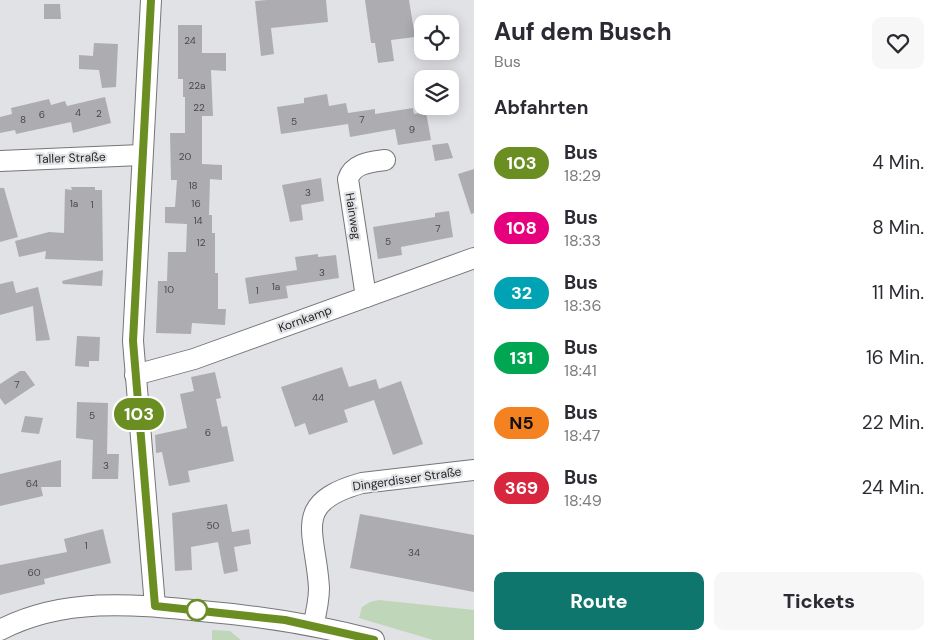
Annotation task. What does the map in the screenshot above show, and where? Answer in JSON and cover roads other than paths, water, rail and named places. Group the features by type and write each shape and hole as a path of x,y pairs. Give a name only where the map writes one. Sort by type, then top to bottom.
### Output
{"street":[{"path":"151,0 134,315 135,375 155,606"},
{"name":"Taller Straße","path":"0,161 142,155"},
{"name":"Hainweg","path":"366,298 348,179 350,173 360,165 384,160"},
{"name":"Kornkamp","path":"135,375 173,367 474,258"},
{"name":"Dingerdisser Straße","path":"314,626 319,590 311,528 314,512 322,502 344,488 362,483 474,470"},
{"path":"0,630 27,617 66,608 106,604 155,606 269,618 374,640"}]}
